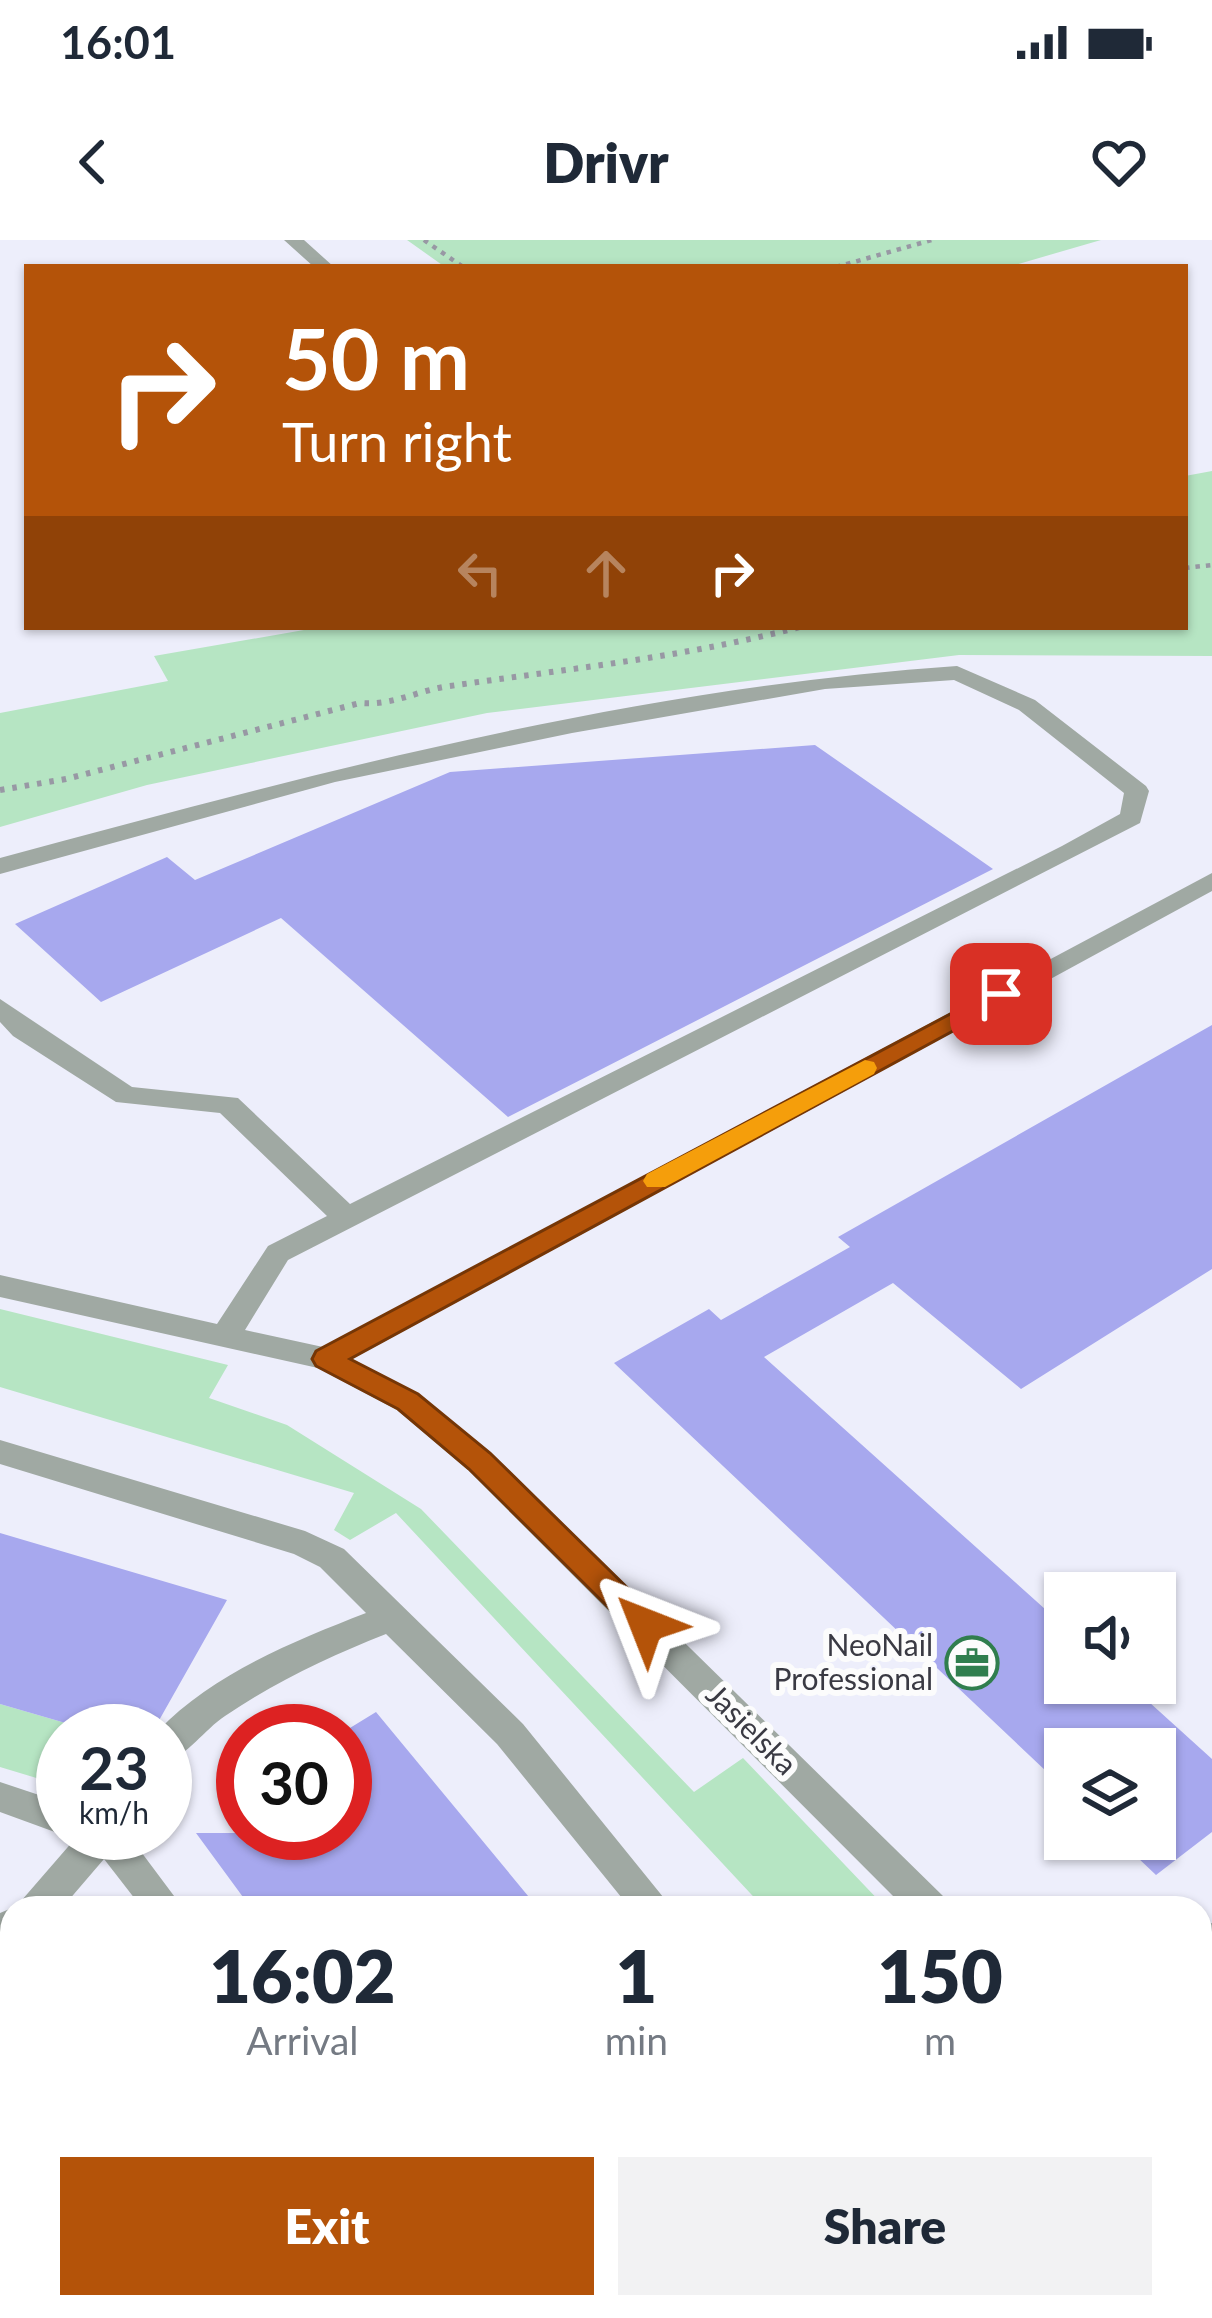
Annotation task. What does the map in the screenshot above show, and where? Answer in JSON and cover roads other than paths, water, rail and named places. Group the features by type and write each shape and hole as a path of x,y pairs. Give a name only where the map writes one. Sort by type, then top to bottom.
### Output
{"street":[{"path":"293,240 321,264"},
{"path":"0,866 332,775 529,735 825,682 957,673 1027,705 1137,791 1131,818 1071,851 278,1253 225,1336"},
{"path":"326,1359 1212,881"},
{"path":"0,1007 22,1030 126,1096 228,1104 345,1216"},
{"name":"Jasielska","path":"0,1286 326,1359 408,1402 479,1461 918,1896"},
{"path":"0,1452 305,1544 354,1576 389,1618 510,1734 643,1896"},
{"path":"192,1727 241,1690 307,1651 389,1618"},
{"path":"0,1797 36,1810"},
{"path":"49,1896 81,1860"},
{"path":"130,1860 155,1896"}],"place":[{"name":"NeoNail Professional","path":"972,1663"}]}
